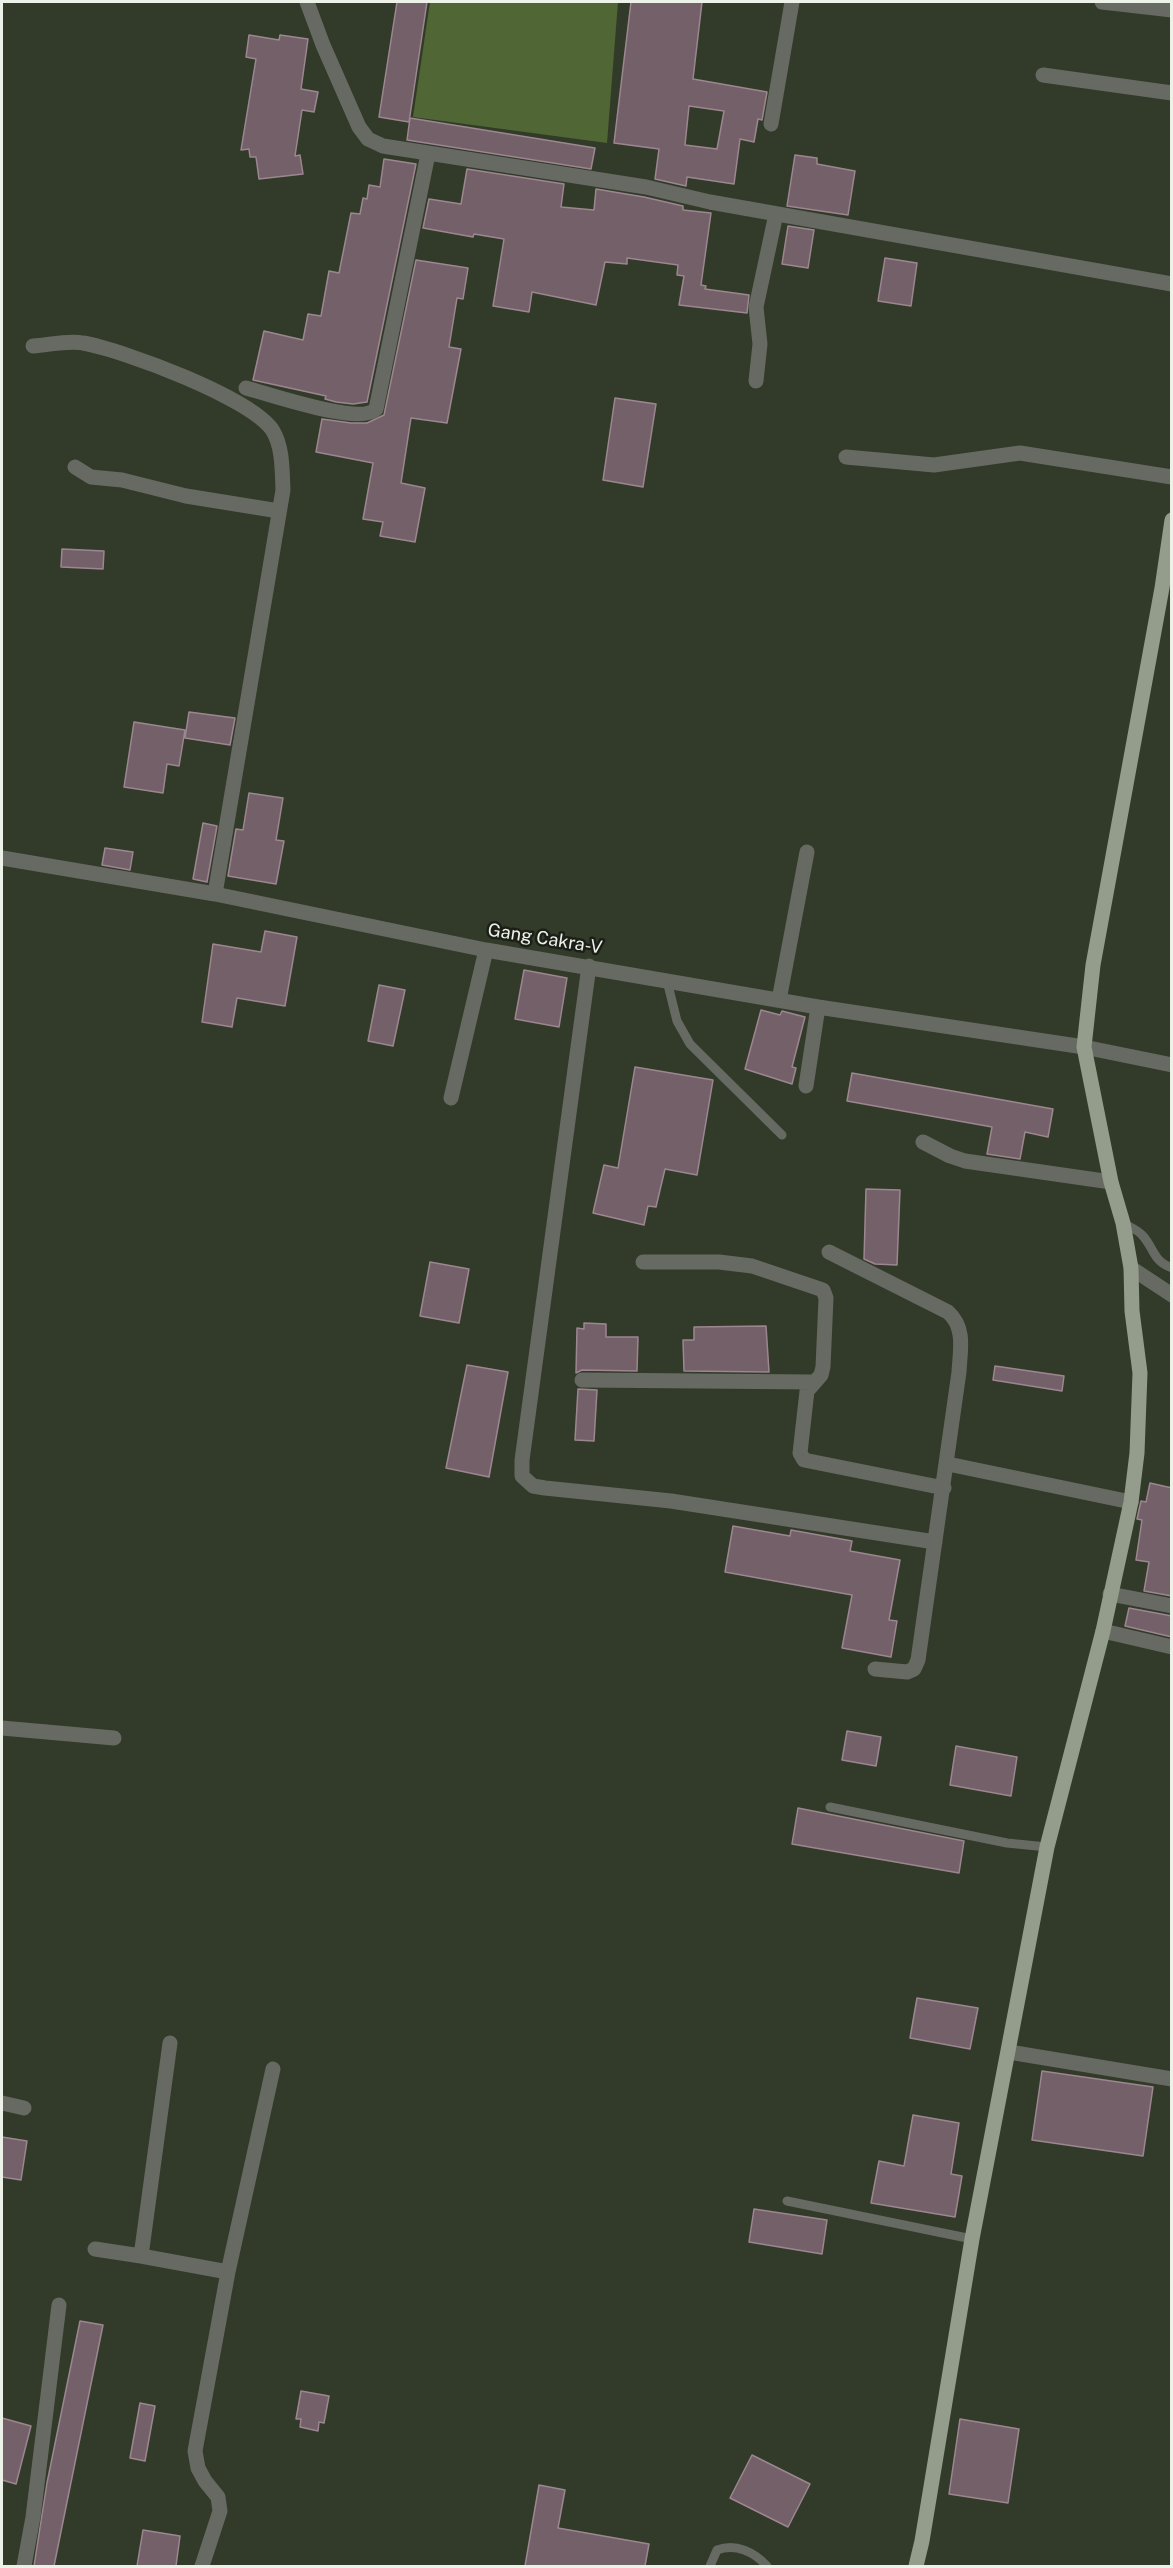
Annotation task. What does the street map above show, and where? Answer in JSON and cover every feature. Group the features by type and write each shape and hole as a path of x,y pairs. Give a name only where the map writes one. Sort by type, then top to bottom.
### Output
{"main road":[{"path":"916,2566 972,2239 1047,1847 1103,1631 1131,1502 1140,1423 1140,1373 1132,1311 1131,1268 1084,1047 1093,965 1160,599 1172,520"}],"street":[{"path":"307,2 322,45 359,126 368,140 384,146 645,187 776,214 1172,284"},
{"path":"771,124 792,2"},
{"path":"1102,2 1172,10"},
{"path":"1043,75 1172,93"},
{"path":"246,388 347,415 368,415 376,409 428,154"},
{"path":"756,381 760,344 756,307 776,214"},
{"path":"33,346 80,342 116,350 179,375 251,410 273,432 282,460 283,490 215,894"},
{"path":"846,457 934,465 1020,453 1172,477"},
{"path":"75,467 90,477 129,481 186,495 279,511"},
{"path":"779,1000 807,852"},
{"name":"Gang Cakra-V","path":"2,858 215,894 486,950 779,1000 1084,1047 1172,1065"},
{"path":"451,1098 486,950"},
{"path":"589,966 522,1460 522,1476 533,1486 545,1488 671,1501 935,1542"},
{"path":"806,1086 818,1006"},
{"path":"923,1142 965,1161 1111,1182"},
{"path":"830,1252 948,1312 957,1319 960,1330 959,1372 948,1464 918,1660 914,1669 907,1672 876,1669"},
{"path":"643,1262 719,1262 752,1266 822,1290 826,1298 823,1368 821,1375 807,1391 800,1453 804,1460 944,1488"},
{"path":"1131,1268 1172,1295"},
{"path":"582,1380 814,1382"},
{"path":"948,1464 1131,1502"},
{"path":"1110,1594 1172,1606"},
{"path":"1103,1631 1172,1647"},
{"path":"2,1728 114,1738"},
{"path":"141,2256 170,2043"},
{"path":"1009,2052 1172,2079"},
{"path":"202,2566 220,2511 218,2497 205,2481 195,2451 228,2272 273,2069"},
{"path":"2,2103 24,2108"},
{"path":"95,2249 228,2272"},
{"path":"24,2566 33,2517 59,2305"}],"lane":[{"path":"667,981 677,1021 690,1044 782,1135"},
{"path":"1123,1223 1138,1231 1159,1262 1172,1268"},
{"path":"830,1807 1007,1843 1047,1847"},
{"path":"787,2201 972,2239"},
{"path":"710,2566 717,2550 726,2547 754,2554 767,2566"}],"green space":[{"path":"430,2 618,2 607,143 413,117"}],"building":[{"path":"397,2 427,2 409,122 379,117"},
{"path":"631,2 702,2 693,79 767,92 762,120 758,119 754,142 740,139 734,184 687,177 686,186 655,179 659,149 614,143","holes":["689,106 724,111 717,149 685,145"]},
{"path":"249,35 279,40 280,35 308,39 301,89 318,92 314,112 302,110 295,156 300,155 303,174 259,179 256,157 250,157 249,149 241,150 256,59 246,57"},
{"path":"410,118 595,148 591,169 407,140"},
{"path":"795,155 817,158 817,164 855,171 848,215 787,206"},
{"path":"384,159 416,164 367,402 353,404 336,402 325,399 326,396 253,380 264,331 303,340 308,314 321,316 329,271 339,273 351,213 360,214 363,198 367,199 369,185 380,187"},
{"path":"467,169 564,184 561,207 594,210 596,189 683,206 683,210 711,213 701,285 706,286 705,289 749,295 747,313 679,305 684,276 677,275 678,265 627,258 627,264 605,262 596,305 532,292 529,312 493,306 504,239 474,234 473,237 423,228 429,199 461,204"},
{"path":"788,226 814,230 808,268 782,264"},
{"path":"885,258 917,263 911,306 878,301"},
{"path":"416,260 468,268 463,299 457,298 449,347 461,349 447,423 411,418 401,483 425,488 415,542 380,536 383,522 363,519 373,463 316,452 322,419 367,423 384,415"},
{"path":"615,398 656,404 643,487 603,480"},
{"path":"62,549 104,551 103,569 61,567"},
{"path":"189,712 235,718 230,745 185,738"},
{"path":"134,722 185,730 179,766 167,764 163,793 124,787"},
{"path":"249,793 283,798 276,840 284,841 276,884 228,876 236,829 243,830"},
{"path":"203,823 217,826 207,882 193,879"},
{"path":"105,848 133,852 130,870 102,865"},
{"path":"265,931 297,937 285,1006 237,998 232,1027 202,1022 213,944 261,952"},
{"path":"524,970 567,978 559,1027 515,1019"},
{"path":"379,985 405,990 393,1046 368,1041"},
{"path":"761,1010 780,1015 782,1011 805,1017 792,1067 796,1068 792,1084 745,1069"},
{"path":"635,1067 713,1080 697,1175 665,1169 656,1207 648,1206 644,1225 593,1213 604,1165 618,1168"},
{"path":"852,1073 1053,1109 1048,1137 1025,1132 1020,1159 987,1154 992,1127 847,1101"},
{"path":"866,1189 900,1190 897,1265 875,1264 864,1259"},
{"path":"430,1262 469,1269 459,1323 420,1316"},
{"path":"584,1323 606,1324 606,1337 638,1337 637,1371 582,1370 576,1373 577,1328 584,1329"},
{"path":"766,1326 769,1372 684,1371 683,1340 694,1340 694,1327"},
{"path":"467,1365 508,1372 489,1477 446,1468"},
{"path":"995,1366 1064,1376 1062,1391 993,1380"},
{"path":"578,1389 597,1390 594,1441 575,1440"},
{"path":"1150,1483 1172,1488 1172,1596 1144,1591 1149,1562 1136,1560 1142,1520 1137,1519 1141,1501 1146,1502"},
{"path":"733,1526 790,1536 791,1530 852,1541 850,1551 900,1560 889,1620 897,1621 891,1657 842,1648 852,1595 725,1572"},
{"path":"1129,1608 1172,1616 1172,1637 1125,1626"},
{"path":"847,1731 881,1737 876,1766 842,1760"},
{"path":"956,1746 1017,1757 1011,1796 950,1785"},
{"path":"798,1808 964,1841 959,1873 792,1844"},
{"path":"917,1998 978,2008 970,2049 910,2038"},
{"path":"1042,2071 1153,2087 1143,2156 1032,2140"},
{"path":"913,2115 959,2123 951,2174 962,2176 955,2217 871,2203 879,2161 904,2166"},
{"path":"2,2137 27,2141 21,2180 2,2177"},
{"path":"754,2209 827,2220 822,2254 749,2242"},
{"path":"80,2321 103,2325 54,2566 34,2566 47,2483"},
{"path":"301,2391 329,2396 324,2423 319,2422 318,2431 300,2427 301,2419 296,2419"},
{"path":"140,2403 155,2406 145,2461 130,2458"},
{"path":"2,2418 31,2426 16,2484 2,2480"},
{"path":"960,2419 1019,2429 1008,2503 949,2494"},
{"path":"752,2455 810,2484 788,2527 730,2498"},
{"path":"539,2485 565,2490 558,2528 649,2544 645,2566 525,2566"},
{"path":"143,2530 180,2536 176,2566 137,2566"}]}
